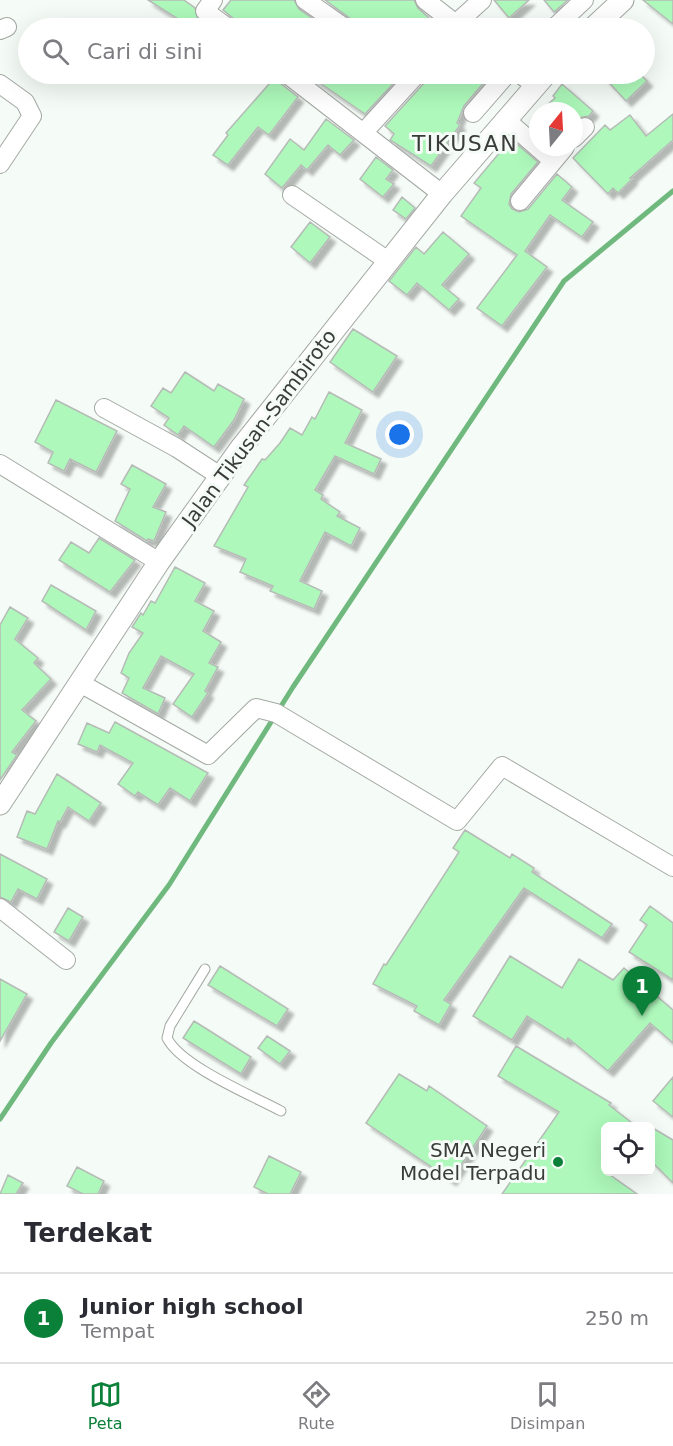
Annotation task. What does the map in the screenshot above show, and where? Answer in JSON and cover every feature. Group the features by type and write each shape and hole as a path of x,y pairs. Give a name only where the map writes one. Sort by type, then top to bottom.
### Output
{"street":[{"path":"305,0 331,18"},
{"path":"425,0 446,18"},
{"path":"465,18 482,0"},
{"path":"565,18 584,0"},
{"path":"604,18 623,0"},
{"path":"204,4 218,18"},
{"path":"0,84 26,102 32,116 0,164"},
{"path":"300,84 442,194"},
{"path":"364,132 405,84"},
{"path":"473,113 498,84"},
{"name":"Jalan Tikusan-Sambiroto","path":"0,804 159,562 220,476 388,261 505,119 529,84"},
{"path":"505,119 529,134"},
{"path":"520,201 556,156"},
{"path":"292,195 388,261"},
{"path":"104,408 177,448 220,476"},
{"path":"0,464 159,562"},
{"path":"80,683 208,755 256,708 276,713 457,821 502,766 673,867"},
{"path":"0,908 66,960"}],"lane":[{"path":"206,969 170,1026 167,1038 172,1050 281,1111"}],"building":[{"path":"148,0 184,0 195,8 198,18 176,18"},
{"path":"231,0 294,0 299,9 312,18 233,18 223,10"},
{"path":"325,0 414,0 418,8 429,18 350,18"},
{"path":"494,0 529,0 509,18"},
{"path":"544,0 568,0 554,12"},
{"path":"643,0 673,0 673,24"},
{"path":"269,84 281,84 298,97 269,135 258,127 228,165 213,155 228,135 226,133"},
{"path":"322,84 393,84 365,114"},
{"path":"423,84 483,84 464,106 457,123 460,125 431,166 390,140 394,134 385,126"},
{"path":"562,84 583,102 550,102 555,98 553,96"},
{"path":"610,84 644,84 626,101"},
{"path":"583,102 593,111 589,116 583,117"},
{"path":"673,114 673,140 630,178 632,179 618,193 613,188 608,194 573,158 583,156 583,148 605,125 610,130 630,115 646,136"},
{"path":"326,119 354,140 340,155 328,145 307,170 301,165 282,188 265,174 290,139 304,150"},
{"path":"511,139 538,162 511,194 509,204 512,209 519,212 528,209 557,174 572,187 562,200 593,222 582,237 550,215 525,251 547,267 502,326 477,308 517,255 461,216 481,188 474,183"},
{"path":"376,157 393,170 386,179 394,184 383,197 360,179"},
{"path":"402,197 415,208 406,219 393,210"},
{"path":"310,222 330,237 310,263 291,247"},
{"path":"443,232 469,254 442,285 459,299 449,310 417,283 407,295 389,281 416,247 424,254"},
{"path":"353,329 397,356 373,392 330,362"},
{"path":"185,372 214,391 218,384 244,399 234,420 214,447 184,426 178,435 164,425 169,418 151,406 163,388 171,393"},
{"path":"329,392 362,410 345,443 381,459 374,474 335,456 315,490 323,495 321,499 340,512 337,516 360,528 351,546 325,532 300,581 322,591 314,609 270,591 273,586 240,572 246,559 214,546 248,487 244,485 262,459 265,460 290,428 302,435 312,417 315,419"},
{"path":"56,400 117,431 96,472 70,459 64,471 48,463 53,452 35,442"},
{"path":"132,465 166,484 153,507 166,512 154,541 148,539 147,541 115,521 130,489 121,484"},
{"path":"99,538 135,560 110,592 59,560 71,542 89,553"},
{"path":"175,567 205,583 195,601 214,611 203,631 221,642 209,663 218,667 205,691 208,693 192,717 173,704 194,674 161,656 143,688 165,698 158,714 122,693 129,678 121,673 129,653 143,633 132,627 141,613 143,615 151,601 155,603"},
{"path":"51,585 96,611 86,630 42,601"},
{"path":"10,607 28,618 15,639 38,658 34,663 51,679 22,710 36,721 12,752 17,755 0,780 0,625"},
{"path":"115,722 208,773 190,801 170,788 158,805 138,792 135,796 118,784 133,763 100,745 97,752 78,744 87,723 109,733"},
{"path":"57,774 101,803 89,821 68,807 60,822 58,821 47,849 17,837 27,811 35,814"},
{"path":"465,830 510,858 512,854 534,868 532,872 612,924 602,938 524,888 444,1000 451,1004 439,1025 414,1011 417,1006 373,984 459,852 453,848"},
{"path":"0,854 47,879 37,899 18,889 11,902 0,897"},
{"path":"650,906 673,923 673,980 629,952 647,925 640,920"},
{"path":"68,908 83,917 69,941 54,932"},
{"path":"510,956 562,988 579,959 613,980 624,968 673,1010 673,1043 650,1023 608,1071 568,1038 566,1041 527,1016 512,1040 473,1016"},
{"path":"220,966 288,1009 277,1026 208,985"},
{"path":"0,979 27,994 0,1041"},
{"path":"194,1021 251,1057 241,1074 183,1038"},
{"path":"267,1036 290,1051 280,1064 258,1048"},
{"path":"516,1046 611,1103 609,1105 631,1122 601,1122 601,1176 612,1176 637,1194 502,1194 559,1112 498,1076"},
{"path":"399,1074 427,1091 429,1086 487,1126 451,1180 366,1123"},
{"path":"673,1077 673,1117 653,1101"},
{"path":"655,1129 673,1140 673,1183 655,1165"},
{"path":"269,1156 301,1172 290,1194 268,1194 254,1187"},
{"path":"77,1167 104,1181 98,1194 83,1194 67,1186"},
{"path":"8,1175 23,1183 16,1194 0,1194"}],"waterway":[{"path":"0,1119 51,1043 169,885 293,687 564,281 673,191"}],"place":[{"name":"Junior high school","path":"642,1016"},
{"name":"SMA Negeri Model Terpadu","path":"558,1162"}],"district":[{"name":"TIKUSAN","path":"465,143"}]}
